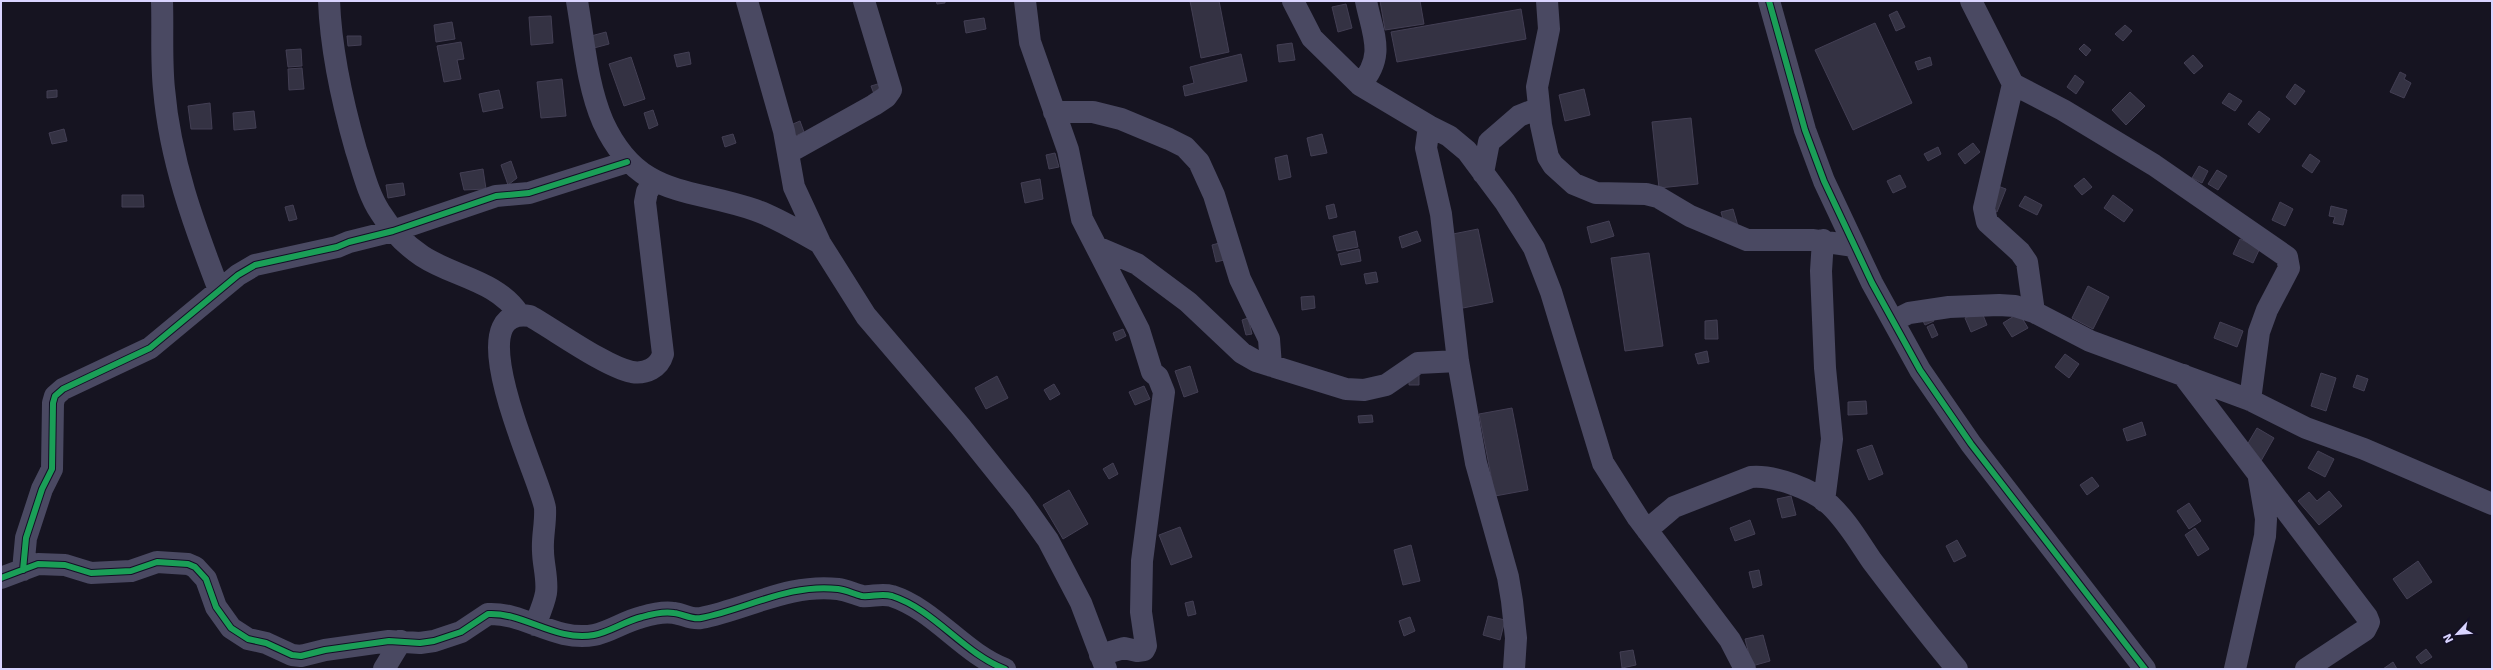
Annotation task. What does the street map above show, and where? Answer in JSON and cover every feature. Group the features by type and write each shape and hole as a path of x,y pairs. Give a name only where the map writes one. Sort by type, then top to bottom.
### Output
{"street":[{"path":"162,1 164,89 174,160 189,213 219,290"},
{"path":"329,1 331,36 344,109 366,184 379,211 393,231 422,256 497,292 506,298 519,314"},
{"path":"577,1 593,92 604,122 627,162 654,181 689,193 754,209 778,219 820,243"},
{"path":"747,1 784,131 794,187 820,243 866,316 960,426 1021,502 1048,540 1082,603 1103,662 1124,648 1137,651 1144,650 1146,646 1141,612 1142,561 1164,392 1158,377 1152,372 1139,330 1082,219 1068,150 1030,42 1025,1"},
{"path":"788,153 874,105 886,97 891,90 864,1"},
{"path":"1293,1 1312,38 1360,85 1429,126 1449,136 1467,151 1534,248 1551,292 1604,463 1647,530 1730,640 1744,669"},
{"path":"1360,85 1371,72 1377,53 1366,1"},
{"path":"1547,1 1549,30 1537,87 1539,108 1548,157 1553,165 1574,184 1585,190 1596,192 1646,194 1658,197 1690,216 1748,240 1823,240 1854,246"},
{"path":"1769,1 1805,130 1824,180 1854,246 1893,321 1941,404 2145,669"},
{"path":"1971,1 2013,84 2029,95 2062,110 2154,165 2287,257 2289,268 2267,310 2259,332 2250,400"},
{"path":"2013,84 1984,208 1984,216 1987,222 2020,252 2027,262 2034,312"},
{"path":"1483,173 1489,142 1519,116 1539,108"},
{"path":"1054,112 1093,112 1121,119 1185,148 1199,162 1214,195 1240,279 1269,339 1271,366"},
{"path":"1429,126 1426,148 1441,214 1458,361 1476,464 1508,577 1516,638 1514,669"},
{"path":"23,570 26,538 42,489 52,469 53,403 55,396 116,363 150,348 219,290 238,275 255,265 337,247 349,242 393,231 496,196 529,193 627,162"},
{"path":"535,625 546,593 543,550 546,526 545,507 512,416 500,343 503,323 519,314 530,316 620,367 641,372 656,367 663,354 645,202 647,192 654,181"},
{"path":"1823,240 1821,271 1825,368 1832,439 1824,501"},
{"path":"1097,247 1137,264 1188,302 1242,353 1256,361 1271,366 1346,389 1364,390 1386,385 1418,363 1458,361"},
{"path":"1893,321 1909,313 1956,306 2015,306 2034,312 2090,341 2250,400 2306,428 2364,449 2492,504"},
{"path":"2183,375 2367,617 2369,622 2365,630 2306,669"},
{"path":"2235,669 2265,536 2264,502 2258,473"},
{"path":"1647,530 1674,507 1751,477 1765,476 1781,480 1829,504 1847,525 1896,592 1957,669"},
{"path":"1,578 38,564 72,566 91,573 131,571 157,562 188,564 196,567 206,579 223,618 231,628 248,639 266,643 292,655 301,656 325,650 401,641 420,643 450,636 488,614 521,620 556,633 594,635 639,617 654,614 674,613 700,618 794,590 838,589 862,596 879,594 891,596 907,602 966,644 981,657 1005,669"},
{"path":"384,669 401,641"}],"building":[{"path":"936,1 945,1 945,3 937,4"},
{"path":"1190,1 1219,1 1229,52 1201,58"},
{"path":"1380,1 1420,1 1424,24 1385,30"},
{"path":"1346,4 1352,28 1338,32 1332,7"},
{"path":"1521,9 1526,39 1397,62 1391,32"},
{"path":"1897,11 1905,27 1896,31 1889,15"},
{"path":"551,16 553,43 531,45 529,17"},
{"path":"984,18 986,29 966,33 964,21"},
{"path":"452,22 455,39 436,42 434,25"},
{"path":"1875,23 1912,103 1853,130 1815,50"},
{"path":"2125,25 2132,31 2123,41 2115,34"},
{"path":"606,32 609,44 594,48 591,36"},
{"path":"347,36 361,36 361,45 348,46"},
{"path":"461,42 464,59 457,60 461,79 444,82 437,46"},
{"path":"1292,43 1295,60 1279,62 1277,45"},
{"path":"2084,44 2091,50 2086,56 2079,49"},
{"path":"301,49 302,66 288,67 286,50"},
{"path":"689,52 691,64 677,67 674,55"},
{"path":"1241,54 1247,81 1185,96 1183,86 1194,83 1190,67"},
{"path":"2193,55 2203,66 2194,74 2184,63"},
{"path":"631,57 645,99 624,106 609,64"},
{"path":"1930,57 1932,65 1918,70 1915,62"},
{"path":"302,68 304,89 289,90 288,69"},
{"path":"2400,72 2406,75 2404,79 2411,83 2404,98 2390,92"},
{"path":"2075,75 2084,82 2076,94 2067,87"},
{"path":"562,79 566,116 541,118 537,82"},
{"path":"881,83 876,99 871,86"},
{"path":"2295,84 2305,91 2295,105 2286,97"},
{"path":"1584,89 1590,115 1565,121 1559,95"},
{"path":"57,90 57,97 47,98 47,91"},
{"path":"499,90 503,108 483,112 479,94"},
{"path":"2130,92 2145,106 2126,125 2112,110"},
{"path":"2229,93 2242,101 2235,111 2222,103"},
{"path":"210,103 212,129 191,129 188,106"},
{"path":"653,110 658,125 649,129 644,113"},
{"path":"254,111 256,128 234,130 233,113"},
{"path":"2259,111 2270,119 2259,133 2248,124"},
{"path":"1691,118 1698,184 1659,188 1652,122"},
{"path":"800,121 804,132 791,138 786,127"},
{"path":"64,129 67,141 52,144 49,133"},
{"path":"733,134 736,143 725,147 722,137"},
{"path":"1322,134 1327,153 1311,156 1307,138"},
{"path":"1973,143 1980,152 1965,164 1958,154"},
{"path":"1938,147 1941,154 1928,161 1924,154"},
{"path":"1055,153 1059,167 1049,169 1046,155"},
{"path":"2310,154 2320,161 2312,173 2302,166"},
{"path":"1287,155 1291,177 1279,180 1275,158"},
{"path":"511,161 517,178 508,185 501,165"},
{"path":"2199,166 2208,171 2202,183 2192,178"},
{"path":"483,169 486,189 464,190 460,173"},
{"path":"2217,170 2227,176 2218,190 2208,184"},
{"path":"1900,175 1906,187 1893,193 1887,181"},
{"path":"2084,178 2092,187 2082,195 2074,186"},
{"path":"1040,179 1043,199 1025,203 1021,183"},
{"path":"403,183 405,195 388,198 386,185"},
{"path":"1995,185 2006,189 1997,212 1986,208"},
{"path":"122,195 143,195 144,207 122,207"},
{"path":"2113,195 2133,210 2124,222 2104,208"},
{"path":"2025,196 2042,205 2037,215 2019,206"},
{"path":"2280,202 2293,209 2285,226 2272,220"},
{"path":"1334,204 1337,217 1329,219 1326,206"},
{"path":"293,205 297,219 289,221 285,207"},
{"path":"2331,206 2347,210 2343,225 2333,223 2335,217 2329,216"},
{"path":"1733,209 1738,226 1726,230 1721,212"},
{"path":"1609,221 1614,236 1591,243 1587,227"},
{"path":"1478,229 1493,302 1458,309 1443,236"},
{"path":"1355,231 1358,247 1337,251 1333,236"},
{"path":"1417,231 1421,241 1402,248 1399,237"},
{"path":"2240,239 2260,248 2253,263 2233,254"},
{"path":"1223,242 1228,259 1216,262 1212,245"},
{"path":"1359,249 1361,261 1341,265 1338,254"},
{"path":"1649,253 1663,346 1625,351 1611,258"},
{"path":"1376,272 1378,282 1366,284 1364,274"},
{"path":"2088,286 2109,297 2093,329 2072,318"},
{"path":"1314,296 1315,308 1302,310 1301,297"},
{"path":"1928,310 1934,321 1925,325 1920,315"},
{"path":"1981,310 1987,325 1971,332 1965,318"},
{"path":"2019,313 2028,328 2012,337 2003,323"},
{"path":"1248,318 1252,334 1246,335 1242,320"},
{"path":"1717,320 1718,339 1705,339 1705,321"},
{"path":"2220,322 2243,331 2237,347 2214,338"},
{"path":"1933,324 1938,335 1932,338 1927,327"},
{"path":"1123,329 1126,336 1116,341 1113,333"},
{"path":"1707,351 1709,362 1698,364 1695,354"},
{"path":"2065,354 2079,364 2069,378 2055,367"},
{"path":"1190,366 1198,392 1184,397 1175,371"},
{"path":"2321,373 2336,378 2326,411 2311,406"},
{"path":"1409,374 1419,375 1419,385 1409,385"},
{"path":"2357,375 2368,379 2364,391 2353,387"},
{"path":"997,376 1008,398 986,409 975,388"},
{"path":"1054,384 1060,394 1050,400 1044,390"},
{"path":"1144,386 1150,399 1135,405 1129,392"},
{"path":"1866,401 1867,414 1848,415 1848,402"},
{"path":"1512,408 1528,490 1495,496 1479,414"},
{"path":"1372,415 1373,422 1359,423 1358,416"},
{"path":"2142,422 2146,435 2127,441 2123,429"},
{"path":"2257,428 2274,438 2261,461 2244,450"},
{"path":"1872,445 1883,474 1869,480 1857,450"},
{"path":"2318,451 2334,459 2325,477 2308,468"},
{"path":"1113,463 1118,474 1109,479 1103,469"},
{"path":"2092,477 2099,486 2087,495 2080,485"},
{"path":"1069,490 1088,524 1063,539 1043,505"},
{"path":"2329,491 2342,506 2319,525 2298,501 2309,492 2317,501"},
{"path":"1791,496 1796,515 1782,518 1777,499"},
{"path":"2189,503 2201,521 2189,529 2177,511"},
{"path":"1750,520 1755,534 1735,541 1730,528"},
{"path":"1180,527 1192,557 1171,565 1159,535"},
{"path":"2195,528 2209,549 2198,556 2185,535"},
{"path":"1957,540 1966,556 1954,562 1946,546"},
{"path":"1411,545 1420,581 1403,585 1394,550"},
{"path":"2418,561 2432,582 2407,599 2393,579"},
{"path":"1759,570 1762,585 1753,588 1749,572"},
{"path":"1193,601 1196,614 1188,616 1185,603"},
{"path":"1488,616 1505,620 1500,640 1483,635"},
{"path":"1410,617 1415,631 1404,636 1399,621"},
{"path":"1763,635 1770,661 1752,666 1745,639"},
{"path":"2426,649 2432,657 2421,664 2416,657"},
{"path":"1633,650 1636,665 1622,668 1620,652"},
{"path":"2393,662 2397,669 2383,669"}],"cycle path":[{"path":"1769,1 1805,130 1824,181 1872,283 1920,370 1971,444 2145,669"},
{"path":"23,570 26,538 42,489 52,469 53,403 55,396 63,389 150,348 238,275 255,265 337,247 349,242 393,231 496,196 529,193 627,162"},
{"path":"1,578 38,564 65,565 91,573 131,571 157,562 188,564 195,567 206,579 216,607 231,628 248,639 266,643 292,655 301,656 325,650 389,641 420,643 434,641 461,632 488,614 514,617 553,631 580,636 600,634 630,621 658,613 670,612 694,618 701,618 786,593 820,588 838,589 862,596 888,595 907,602 936,621 976,653 1005,669"}]}
